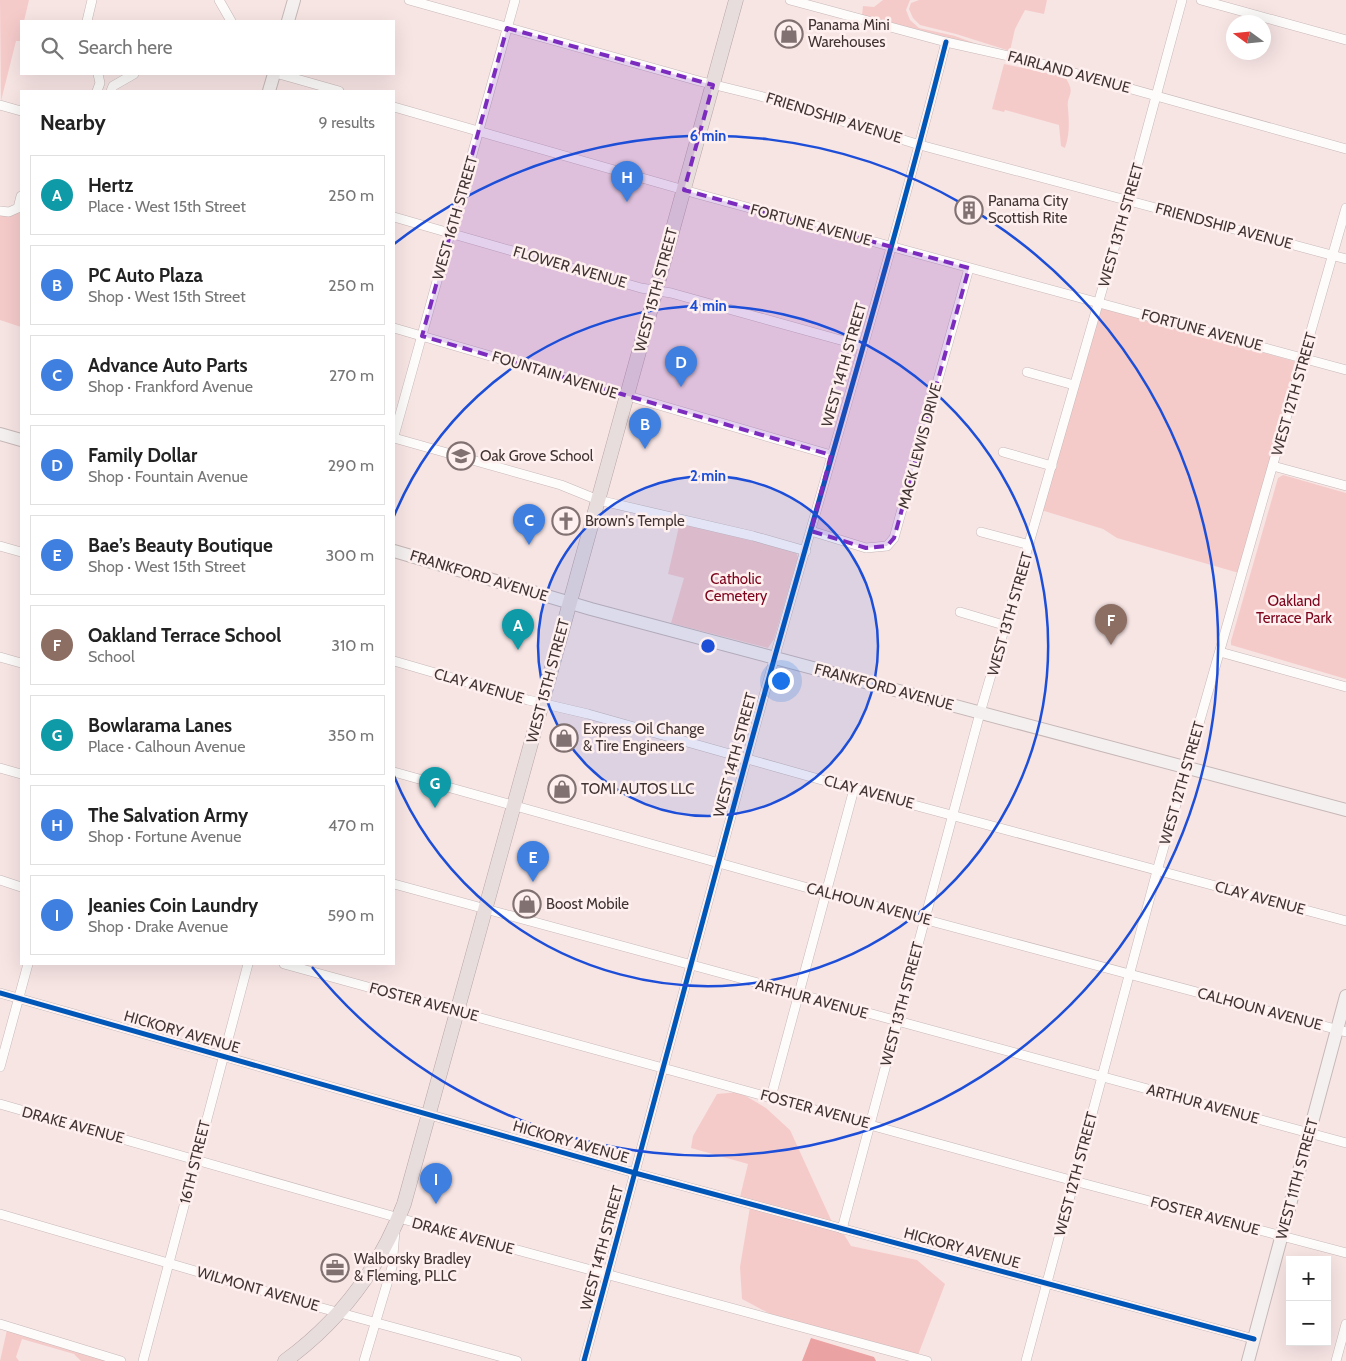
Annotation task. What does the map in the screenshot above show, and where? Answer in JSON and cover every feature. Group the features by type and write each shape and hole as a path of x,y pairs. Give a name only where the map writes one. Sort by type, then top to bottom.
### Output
{"highway":[{"name":"WEST 15TH STREET","path":"397,1222 411,1184 430,1116 569,603 736,0"},
{"path":"285,1361 314,1338 339,1313 370,1272 397,1222"}],"main road":[{"path":"288,20 294,0"},
{"path":"269,90 274,75"},
{"path":"0,434 20,440"},
{"name":"FRANKFORD AVENUE","path":"395,551 569,603 1346,810"},
{"name":"WEST 11TH STREET","path":"1248,1361 1310,1133 1341,1031 1346,996"}],"street":[{"path":"87,20 92,0"},
{"path":"218,0 230,20"},
{"name":"FRIENDSHIP AVENUE","path":"409,0 713,85 760,96 920,145 1346,260"},
{"name":"WEST 16TH STREET","path":"395,433 515,0"},
{"name":"FAIRLAND AVENUE","path":"790,0 946,42 1036,62 1346,149"},
{"name":"WEST 13TH STREET","path":"842,1230 980,713 1007,626 1128,200 1182,0"},
{"path":"1201,0 1346,40"},
{"name":"WEST 14TH STREET","path":"584,1361 692,966 746,759 806,551 862,346 892,247 946,42"},
{"path":"97,90 100,83 98,75"},
{"path":"111,90 113,86 132,75"},
{"path":"283,75 335,90"},
{"path":"0,105 20,111"},
{"name":"FORTUNE AVENUE","path":"395,107 684,190 1346,370"},
{"path":"0,210 9,212 18,208 20,200"},
{"name":"WEST 12TH STREET","path":"1026,1361 1157,871 1346,208"},
{"name":"FLOWER AVENUE","path":"395,217 862,346"},
{"name":"MACK LEWIS DRIVE","path":"811,531 866,548 887,546 894,538 969,268"},
{"name":"FOUNTAIN AVENUE","path":"395,328 627,396 701,415 831,455"},
{"path":"1027,372 1074,385"},
{"path":"395,437 561,485 598,500 753,536 806,551"},
{"path":"1003,452 1052,466"},
{"path":"1274,466 1346,486"},
{"path":"981,532 1030,545"},
{"path":"0,546 20,552"},
{"path":"960,612 1007,626"},
{"path":"1220,652 1346,687"},
{"path":"0,657 20,663"},
{"name":"CLAY AVENUE","path":"395,661 854,789 953,814 1346,921"},
{"path":"0,768 20,774"},
{"name":"CALHOUN AVENUE","path":"395,772 719,864 1341,1031"},
{"path":"771,1097 854,789"},
{"path":"0,880 20,887"},
{"name":"ARTHUR AVENUE","path":"395,884 897,1022 1346,1142"},
{"path":"0,1067 28,965"},
{"name":"16TH STREET","path":"143,1361 248,965"},
{"name":"FOSTER AVENUE","path":"288,965 1074,1181 1346,1253"},
{"name":"HICKORY AVENUE","path":"0,993 634,1173 1254,1339"},
{"name":"DRAKE AVENUE","path":"0,1104 195,1160 397,1222 608,1275 927,1361"},
{"name":"WILMONT AVENUE","path":"0,1214 339,1313 517,1361"},
{"name":"WEST 15TH STREET","path":"364,1361 392,1267 397,1222"},
{"path":"0,1324 121,1361"},
{"path":"1336,1361 1346,1324"}],"highlighted area":[{"path":"507,28 713,85 684,190 969,268 894,538 887,546 866,548 811,531 831,455 422,336"}],"green space":[{"path":"0,0 29,0 24,20 20,20 20,41 16,41 1,101"},
{"path":"883,0 910,0 906,10 910,20 919,28 955,36 988,48 862,15 863,6 874,7"},
{"path":"919,0 1047,0 1044,14 1025,10 1015,29 1010,51 920,25 913,18 909,9 911,3"},
{"path":"1004,64 1065,77 1071,91 1068,103 1069,123 1065,148 1061,146 1059,125 1005,110 1004,112 992,109"},
{"path":"20,210 20,327 0,320 0,214"},
{"path":"1102,308 1297,362 1239,573 1117,538 1103,529 1041,510"},
{"name":"Oakland Terrace Park","path":"1283,475 1346,493 1346,679 1231,645 1278,478"},
{"name":"Catholic Cemetery","path":"680,522 795,550 798,557 774,639 768,648 671,623 684,578 668,574"},
{"path":"739,1092 766,1108 790,1130 832,1222 740,1197 748,1164 691,1148 693,1136 717,1094"},
{"path":"750,1207 842,1231 851,1246 917,1260 945,1284 918,1355 776,1317 742,1299 740,1267"},
{"path":"7,1330 108,1361 81,1361 74,1354 22,1339 16,1357 19,1361 0,1361"}],"shaded area":[{"path":"811,1338 874,1357 876,1361 802,1361"}],"cycle path":[{"path":"584,1361 726,832 923,132 946,42"},
{"path":"0,993 635,1173 1254,1339"}],"place":[{"name":"Panama Mini Warehouses","path":"789,34"},
{"name":"The Salvation Army","path":"627,202"},
{"name":"Panama City Scottish Rite","path":"969,210"},
{"name":"Family Dollar","path":"681,387"},
{"name":"PC Auto Plaza","path":"645,449"},
{"name":"Oak Grove School","path":"461,456"},
{"name":"Brown's Temple","path":"566,521"},
{"name":"Advance Auto Parts","path":"529,545"},
{"name":"Oakland Terrace School","path":"1111,645"},
{"name":"Hertz","path":"518,650"},
{"name":"Express Oil Change & Tire Engineers","path":"564,738"},
{"name":"TOMI AUTOS LLC","path":"562,789"},
{"name":"Bowlarama Lanes","path":"435,808"},
{"name":"Bae’s Beauty Boutique","path":"533,882"},
{"name":"Boost Mobile","path":"527,904"},
{"name":"Jeanies Coin Laundry","path":"436,1204"},
{"name":"Walborsky Bradley & Fleming, PLLC","path":"335,1268"}]}
